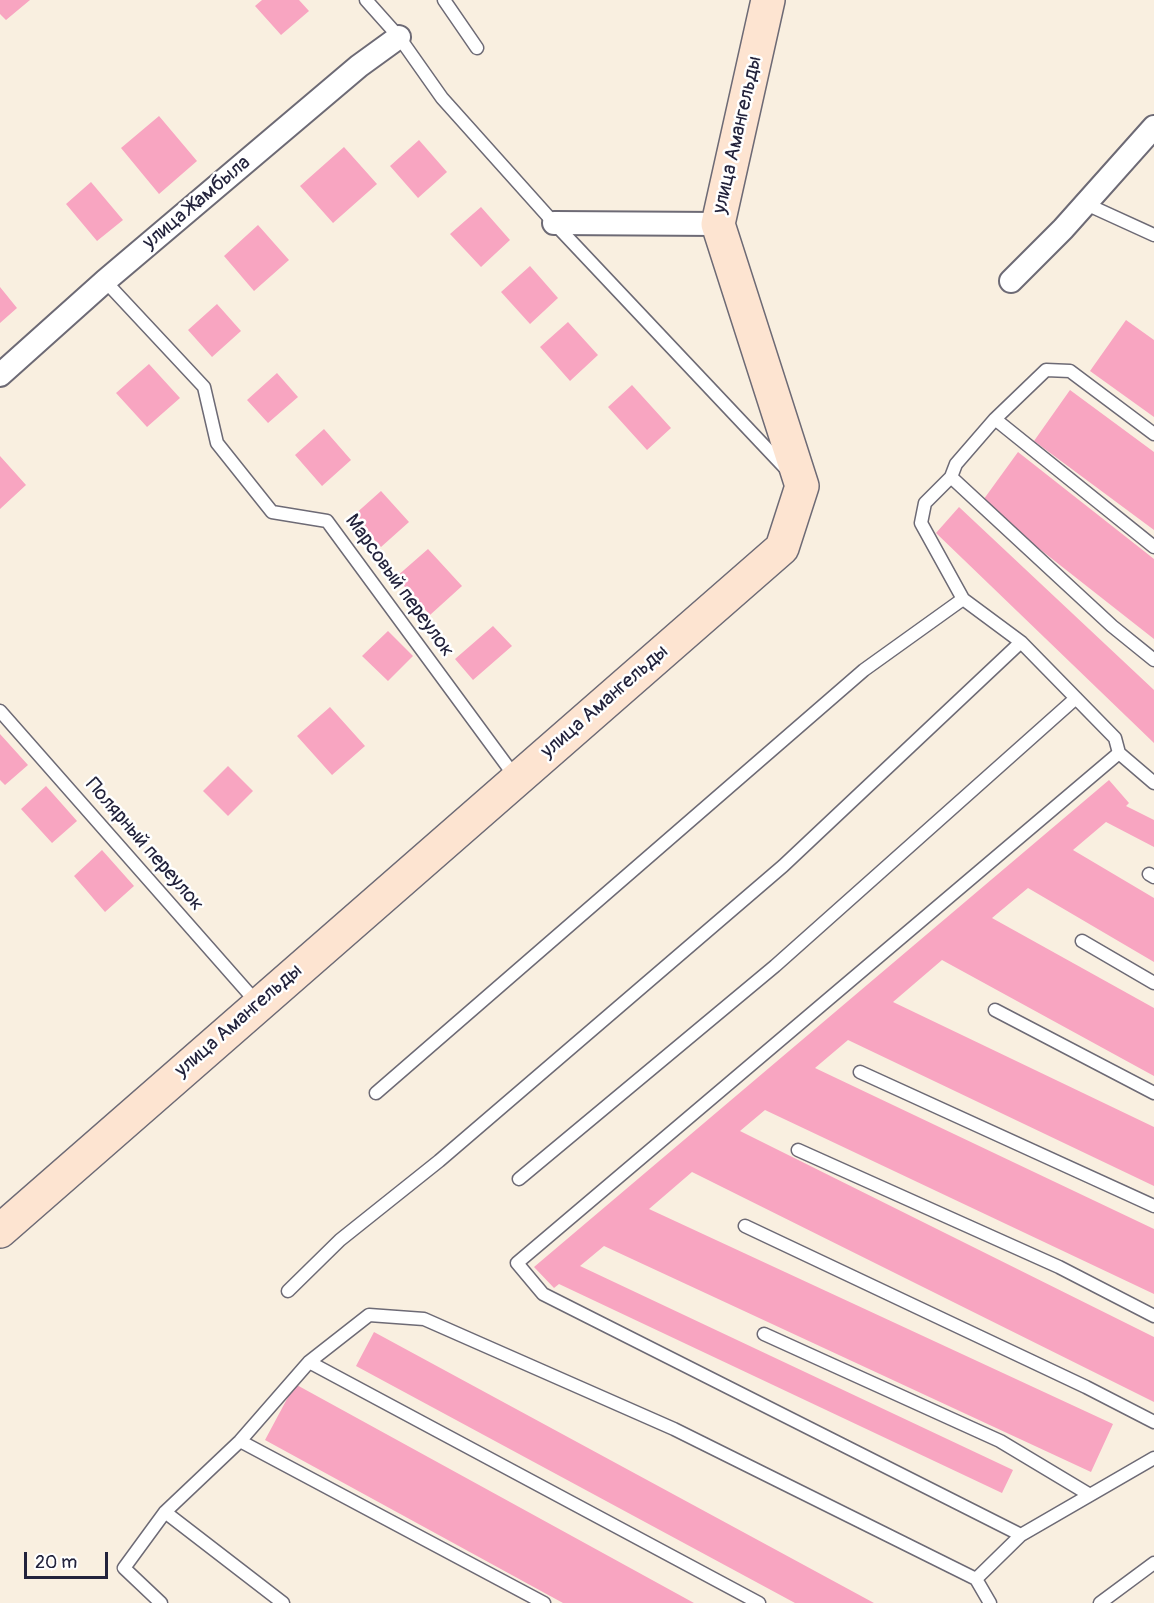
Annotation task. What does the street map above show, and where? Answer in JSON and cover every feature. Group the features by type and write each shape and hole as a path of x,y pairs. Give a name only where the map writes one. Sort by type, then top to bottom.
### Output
{"street":[{"name":"улица Амангельды","path":"0,1231 782,548 802,486 718,224 768,0"},
{"name":"улица Жамбыла","path":"0,375 105,281 359,66 399,37"},
{"path":"1011,281 1063,229 1154,127"},
{"path":"554,223 718,224"}],"lane":[{"path":"366,0 399,37 442,98 554,223 802,486"},
{"path":"444,0 477,48"},
{"path":"1086,204 1154,235"},
{"name":"Марсовый переулок","path":"105,281 204,387 217,443 272,512 327,521 517,779"},
{"path":"1154,434 1070,371 1046,370 995,419 956,464 951,477 925,504 921,523 963,599 1022,642 1115,738 1119,753 1154,783"},
{"path":"995,419 1154,547"},
{"path":"951,477 1112,626 1154,660"},
{"path":"376,1093 864,670 963,599"},
{"path":"288,1291 340,1240 439,1161 783,866 1022,642"},
{"path":"519,1179 775,966 1076,698"},
{"name":"Полярный переулок","path":"0,711 259,1005"},
{"path":"1021,1535 543,1294 517,1263 1119,753"},
{"path":"1082,941 1154,982"},
{"path":"994,1010 1154,1093"},
{"path":"860,1072 1154,1206"},
{"path":"798,1150 1059,1267 1154,1316"},
{"path":"745,1226 1086,1387 1154,1422"},
{"path":"161,1603 124,1568 165,1512 240,1441 309,1362 369,1315 424,1319 674,1430 976,1579 990,1603"},
{"path":"764,1334 1000,1442 1090,1495"},
{"path":"309,1362 759,1603"},
{"path":"240,1441 544,1603"},
{"path":"976,1579 1021,1535 1154,1458"},
{"path":"165,1512 283,1603"},
{"path":"1100,1603 1154,1563"}],"building":[{"path":"0,0 30,0 6,20 0,14"},
{"path":"262,0 299,0 309,11 281,35 255,6"},
{"path":"159,116 197,161 159,194 121,148"},
{"path":"419,140 447,172 418,198 390,166"},
{"path":"344,147 377,184 333,223 300,186"},
{"path":"91,182 123,220 97,241 66,204"},
{"path":"481,207 510,240 481,267 450,234"},
{"path":"258,225 289,260 254,291 224,256"},
{"path":"530,266 558,298 530,324 501,292"},
{"path":"0,287 17,308 0,323"},
{"path":"217,304 241,331 212,357 188,330"},
{"path":"1126,320 1154,340 1154,417 1090,371"},
{"path":"568,322 598,355 570,381 540,347"},
{"path":"149,364 180,398 147,427 116,393"},
{"path":"277,373 298,397 268,423 247,400"},
{"path":"632,385 671,428 647,450 608,407"},
{"path":"1070,390 1154,452 1154,530 1034,441"},
{"path":"324,429 351,460 322,486 295,455"},
{"path":"1018,452 1154,559 1154,639 981,503"},
{"path":"0,456 26,485 0,509"},
{"path":"381,491 409,522 381,547 353,516"},
{"path":"959,507 1154,690 1154,743 936,533"},
{"path":"428,549 462,586 430,615 396,577"},
{"path":"493,626 512,646 473,680 455,659"},
{"path":"388,631 413,656 388,681 362,656"},
{"path":"330,707 365,746 332,775 297,736"},
{"path":"0,734 28,765 5,785 0,780"},
{"path":"228,766 253,791 228,816 203,791"},
{"path":"1109,780 1129,803 1126,806 1154,820 1154,847 1106,822 1073,850 1154,898 1154,962 1028,888 992,918 1154,1008 1154,1076 942,960 893,1002 1154,1127 1154,1186 848,1040 815,1068 1154,1229 1154,1294 765,1110 740,1131 1154,1337 1154,1402 692,1172 649,1209 1113,1424 1091,1472 604,1246 580,1266 1013,1470 1002,1493 559,1284 554,1288 534,1267"},
{"path":"46,786 77,821 52,843 21,809"},
{"path":"102,850 134,886 105,912 74,876"},
{"path":"374,1332 874,1603 795,1603 356,1366"},
{"path":"295,1384 694,1603 563,1603 265,1440"}]}
